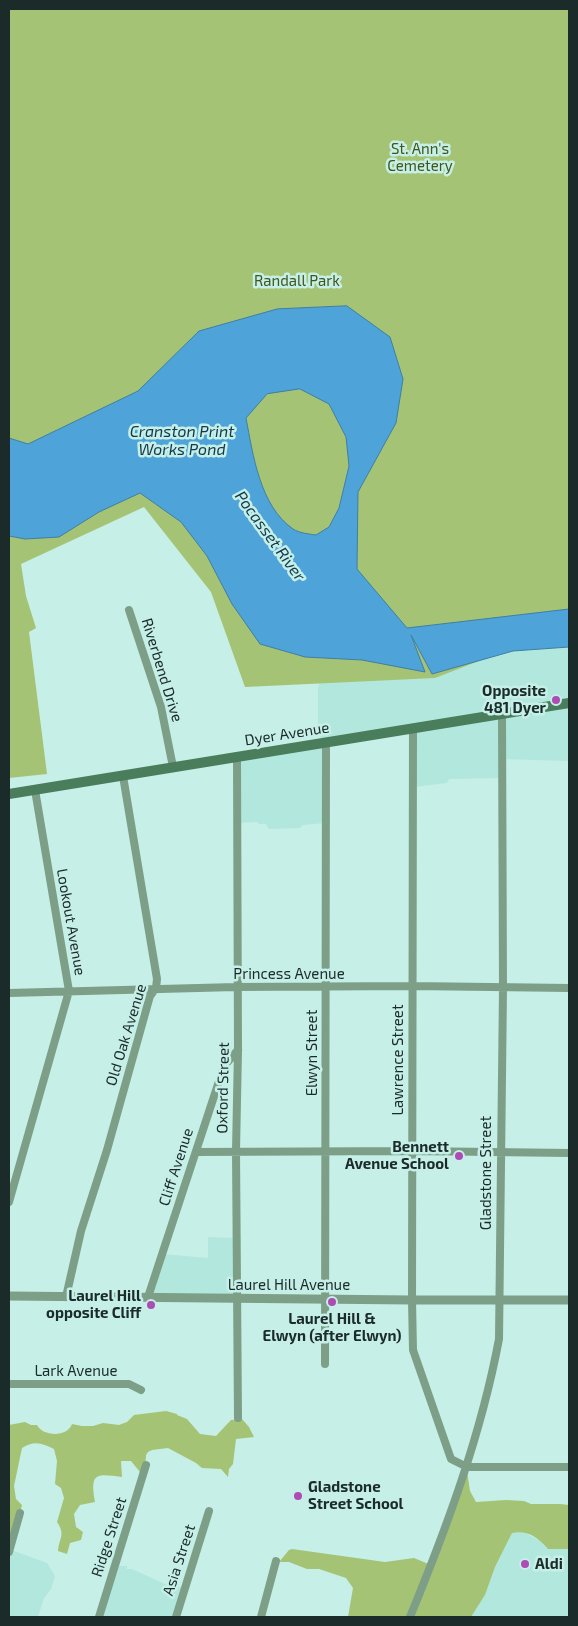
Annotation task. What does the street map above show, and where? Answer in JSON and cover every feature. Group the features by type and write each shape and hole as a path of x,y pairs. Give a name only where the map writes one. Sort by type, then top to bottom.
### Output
{"main road":[{"name":"Dyer Avenue","path":"9,794 569,703"}],"street":[{"name":"Riverbend Drive","path":"129,610 161,707 173,767"},
{"name":"Gladstone Street","path":"410,1617 466,1467 492,1376 499,1339 503,988 502,714"},
{"name":"Lawrence Street","path":"413,728 413,1350 451,1459 466,1467"},
{"name":"Elwyn Street","path":"325,1364 326,742"},
{"name":"Oxford Street","path":"237,757 236,987 238,1050 236,1151 238,1418"},
{"name":"Old Oak Avenue","path":"66,1297 81,1231 107,1150 150,996 156,988 157,979 147,909 123,776"},
{"name":"Lookout Avenue","path":"9,1202 69,991 35,790"},
{"name":"Princess Avenue","path":"9,993 236,987 326,988 412,986 569,988"},
{"name":"Cliff Avenue","path":"148,1298 224,1066 238,1050"},
{"path":"196,1152 412,1151 569,1153"},
{"name":"Laurel Hill Avenue","path":"9,1296 569,1300"},
{"name":"Lark Avenue","path":"9,1384 129,1384 141,1390"},
{"name":"Ridge Street","path":"99,1617 146,1465"},
{"path":"466,1467 569,1467"},
{"name":"Asia Street","path":"176,1617 209,1511"},
{"path":"9,1552 20,1513"},
{"path":"261,1617 276,1561"}],"shaded area":[{"path":"569,638 569,761 504,759 502,778 449,779 447,783 414,787 414,729 328,742 325,823 303,825 300,828 269,829 266,824 259,824 257,822 238,823 241,757 322,742 318,730 319,684 317,661 500,652"},
{"path":"208,1237 235,1238 235,1298 151,1293 162,1254 208,1258"},
{"path":"522,1531 540,1541 548,1549 569,1549 569,1617 471,1617 485,1595 495,1567 512,1533"},
{"path":"10,1547 14,1551 47,1563 55,1576 51,1589 44,1598 38,1617 9,1617"},
{"path":"114,1566 127,1566 127,1569 132,1569 165,1584 185,1588 177,1617 100,1617"}],"green space":[{"name":"St. Ann's Cemetery","path":"9,9 569,9 569,644 515,647 435,678 245,687 211,592 144,507 21,564 26,596 36,628 29,632 47,774 9,778"},
{"path":"166,1411 187,1419 200,1434 216,1436 231,1420 242,1419 254,1437 236,1439 233,1464 229,1469 228,1477 221,1469 202,1468 168,1448 148,1452 146,1455 145,1472 140,1472 131,1461 121,1461 122,1477 106,1475 96,1477 93,1485 95,1502 80,1505 74,1514 76,1527 83,1532 81,1540 70,1543 67,1554 58,1551 62,1533 57,1522 64,1498 61,1488 55,1484 57,1461 54,1449 38,1443 30,1444 22,1448 14,1486 16,1499 22,1505 9,1548 9,1425 25,1422 37,1425 44,1432 55,1434 66,1431 72,1424 82,1426 93,1426 103,1423 119,1425 127,1422 134,1415"},
{"path":"467,1471 470,1491 476,1502 506,1500 524,1501 531,1504 569,1505 569,1549 548,1549 532,1535 518,1532 512,1533 495,1567 485,1595 471,1617 348,1617 353,1588 346,1578 319,1569 307,1569 289,1562 279,1562 292,1549 385,1562 414,1558 431,1565"}],"water":[{"name":"Cranston Print Works Pond","path":"347,306 390,337 403,379 396,423 358,492 357,569 407,628 569,609 569,647 513,651 432,674 411,635 425,672 362,660 305,657 260,644 232,604 207,556 181,522 140,493 99,512 59,537 25,539 9,536 9,438 28,444 138,391 199,331 277,309","holes":["300,389 329,404 346,437 349,466 339,508 329,527 316,535 293,529 282,519 265,494 255,463 246,418 267,394"]}],"place":[{"name":"Opposite 481 Dyer","path":"556,700"},
{"name":"Bennett Avenue School","path":"459,1156"},
{"name":"Laurel Hill & Elwyn (after Elwyn)","path":"332,1302"},
{"name":"Laurel Hill opposite Cliff","path":"151,1305"},
{"name":"Gladstone Street School","path":"298,1496"},
{"name":"Aldi","path":"525,1564"}],"park label":[{"name":"Randall Park","path":"297,281"}],"water label":[{"name":"Pocasset River","path":"270,536"}]}
